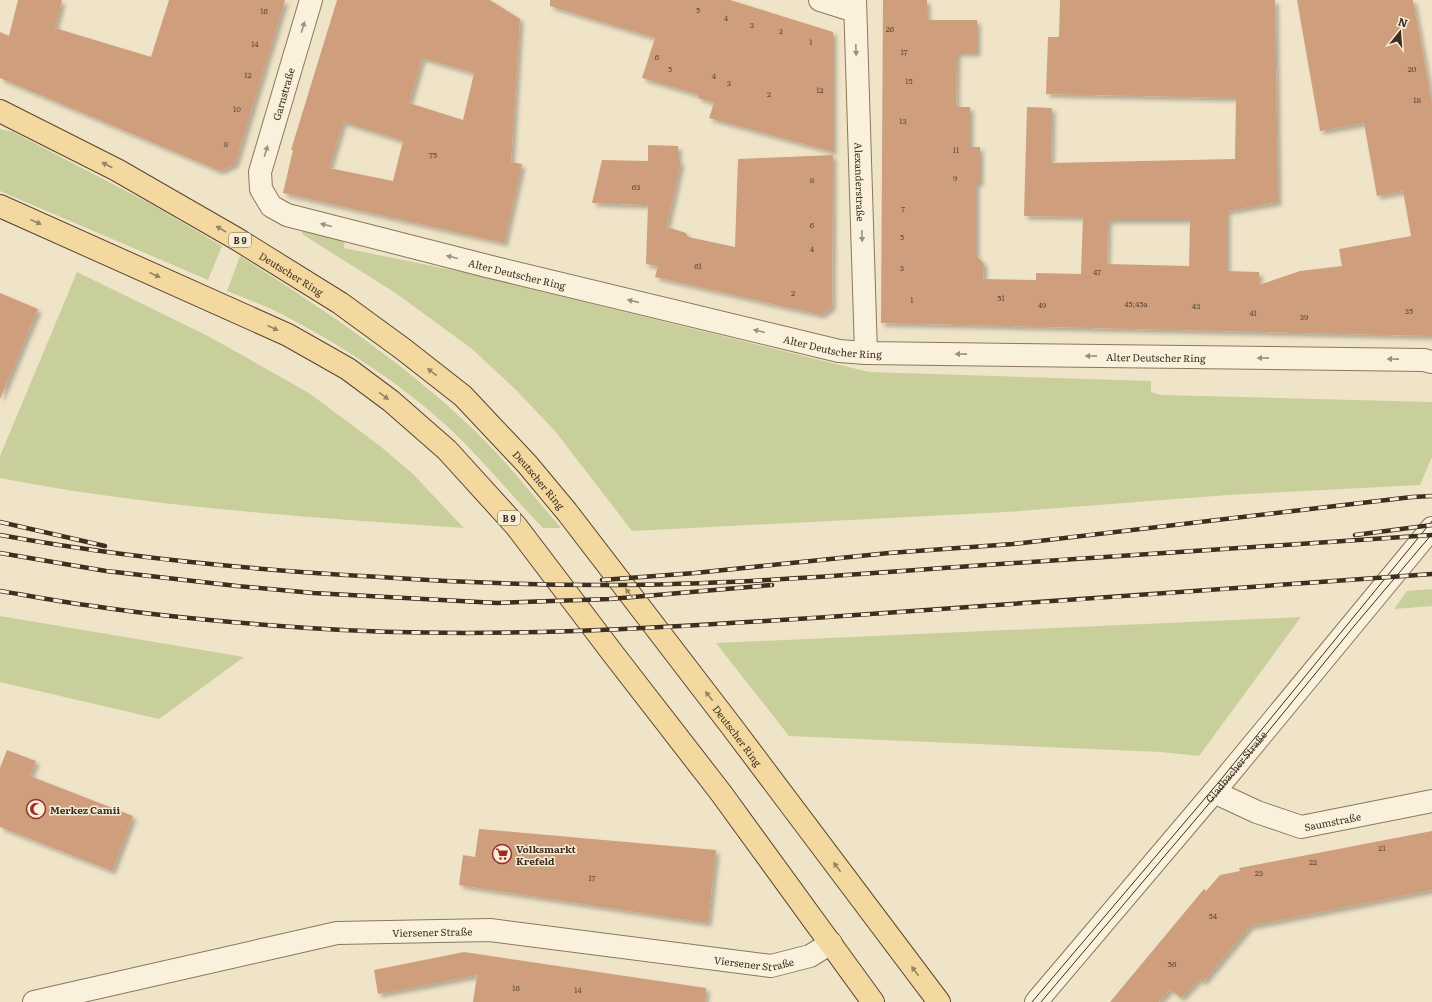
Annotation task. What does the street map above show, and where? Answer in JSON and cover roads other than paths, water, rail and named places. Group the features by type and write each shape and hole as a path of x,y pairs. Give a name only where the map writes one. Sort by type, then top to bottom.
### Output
{"main road":[{"name":"Deutscher Ring","path":"0,111 117,170 237,239 340,303 403,349 463,396 528,464 567,512 732,727 939,1002"},
{"name":"B 9","path":"0,206 288,335 348,369 391,401 447,450 516,526 721,793 873,1002"}],"street":[{"name":"Garnstraße","path":"261,189 260,172 311,0"},
{"path":"820,0 855,5"},
{"name":"Alexanderstraße","path":"855,5 866,353"},
{"name":"Alter Deutscher Ring","path":"261,189 271,206 287,215 487,266 839,351 866,353 1424,360 1432,362"},
{"name":"Gladbacher Straße","path":"1036,1002 1214,792 1432,528"},
{"name":"Saumstraße","path":"1214,792 1257,812 1301,827 1432,801"},
{"name":"Viersener Straße","path":"34,1002 337,933 490,930 771,966 810,956 831,943"}],"tram line":[{"path":"1032,1002 1218,783 1432,521"},
{"path":"1041,1002 1218,793 1355,625 1432,534"}],"railway":[{"path":"602,580 695,573 889,553 1013,544 1412,497 1432,496"},
{"path":"0,522 105,546"},
{"path":"1355,535 1432,525"},
{"path":"0,535 142,557 285,571 464,582 603,585 649,585 787,579 1432,535"},
{"path":"0,553 106,571 237,586 313,593 497,603 610,599 772,585"},
{"path":"0,591 70,603 146,613 254,624 375,631 508,633 642,628 775,620 1432,574"}],"place":[{"name":"Merkez Camii","path":"36,809"},
{"name":"Volksmarkt Krefeld","path":"502,854"}]}
